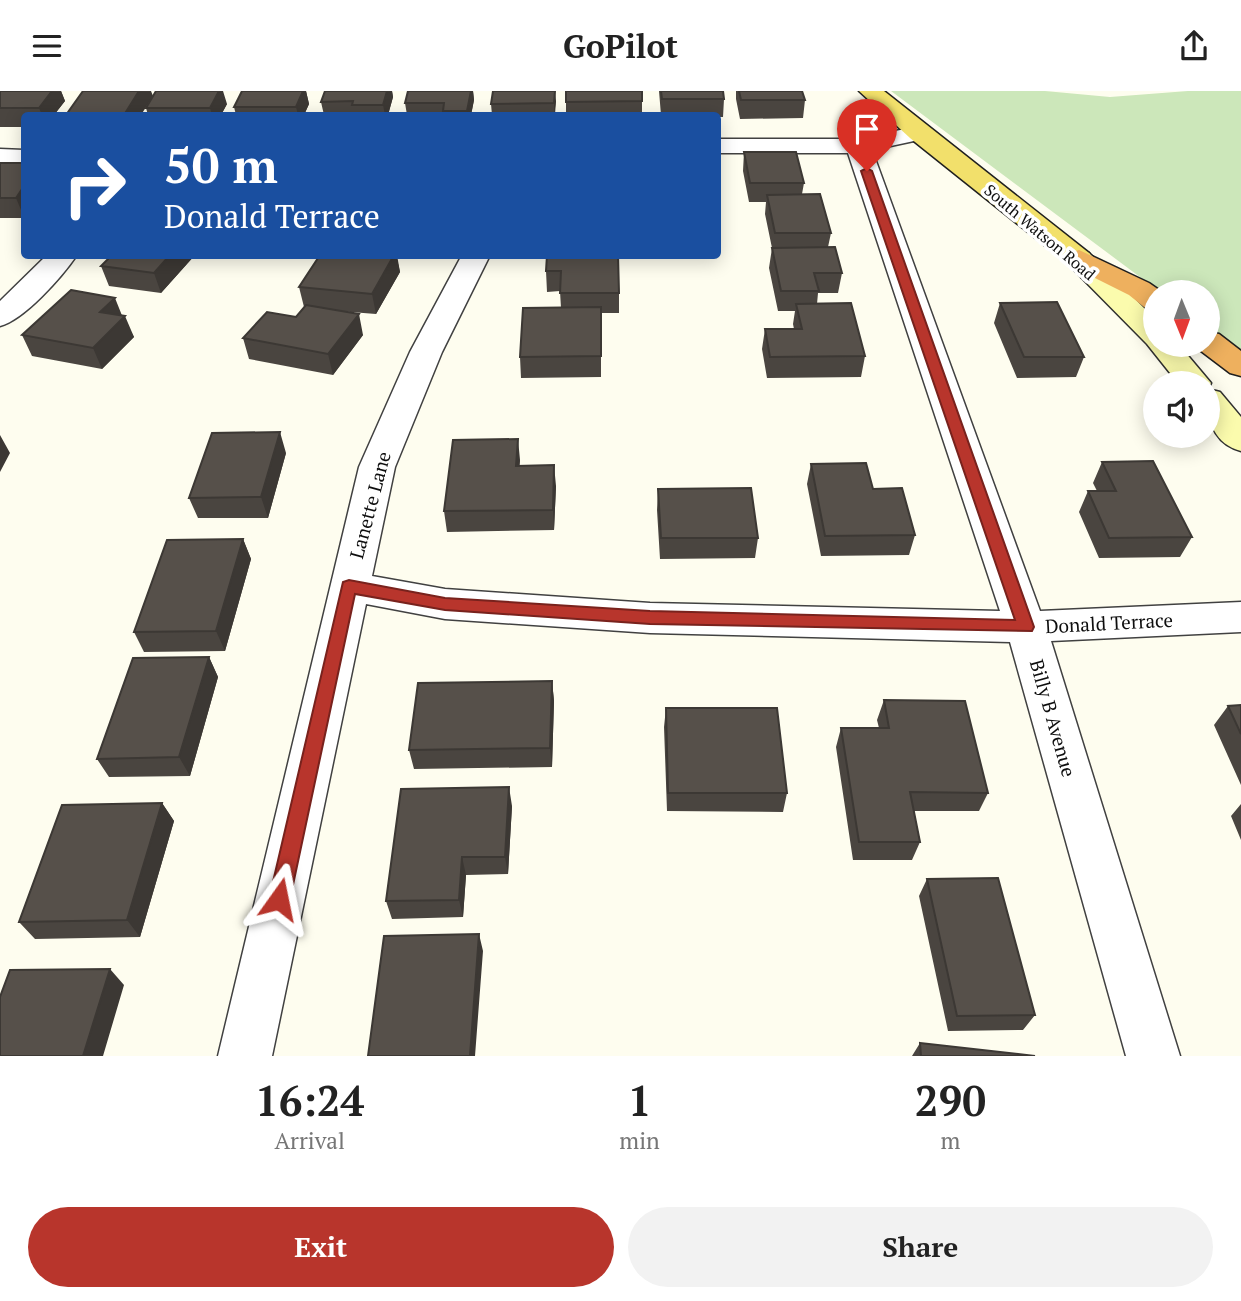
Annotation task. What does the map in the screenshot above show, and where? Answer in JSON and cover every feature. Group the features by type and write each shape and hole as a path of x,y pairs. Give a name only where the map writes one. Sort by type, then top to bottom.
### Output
{"highway":[{"path":"1079,259 1143,292"},
{"path":"1220,350 1241,366"}],"main road":[{"name":"South Watson Road","path":"870,91 1079,259 1143,325"},
{"path":"1172,357 1185,371"},
{"path":"1220,413 1241,440"}],"street":[{"path":"721,146 858,146 919,133"},
{"name":"Billy B Avenue","path":"858,146 1026,627 1153,1056"},
{"path":"0,157 21,157"},
{"path":"0,317 46,276 59,259"},
{"name":"Lanette Lane","path":"245,1056 377,467 426,352 474,259"},
{"name":"Donald Terrace","path":"349,586 445,604 650,618 1026,627 1241,617"}],"green space":[{"path":"891,91 1045,91 1110,97 1188,91 1241,91 1241,354 1220,338 1220,280 1144,280"}],"building":[{"path":"0,91 52,91 39,108 0,108"},
{"path":"83,91 139,91 126,112 68,112"},
{"path":"156,91 219,91 210,108 146,108"},
{"path":"242,91 303,91 296,107 234,107"},
{"path":"325,91 387,91 383,105 352,105 353,101 321,102"},
{"path":"408,91 471,91 467,111 443,111 444,103 405,103"},
{"path":"493,91 555,91 554,103 491,104"},
{"path":"566,91 642,91 642,101 566,102"},
{"path":"661,91 723,91 724,99 662,99"},
{"path":"739,91 802,91 805,100 741,100"},
{"path":"744,152 796,152 804,183 750,183"},
{"path":"0,163 21,163 21,190 16,198 0,198"},
{"path":"820,194 831,233 775,233 767,195"},
{"path":"835,247 842,273 814,273 819,291 781,291 772,248"},
{"path":"108,259 166,259 154,273 101,266"},
{"path":"317,259 392,259 372,294 299,287"},
{"path":"547,259 618,259 619,293 560,293 561,271 546,271"},
{"path":"71,290 115,298 100,312 125,316 93,348 22,335"},
{"path":"1057,302 1084,357 1024,357 1000,303"},
{"path":"851,303 865,356 770,357 765,329 802,329 796,304"},
{"path":"306,305 359,314 328,354 243,338 267,312 296,317"},
{"path":"601,307 601,356 520,357 523,308"},
{"path":"280,432 261,497 189,498 212,433"},
{"path":"518,439 516,466 554,465 553,510 444,511 453,440"},
{"path":"1153,461 1192,537 1109,538 1088,491 1116,491 1102,462"},
{"path":"866,463 873,489 902,488 915,535 825,536 811,464"},
{"path":"751,488 758,538 661,538 658,489"},
{"path":"243,539 216,631 134,632 167,540"},
{"path":"209,657 179,757 97,759 133,658"},
{"path":"552,681 550,748 409,750 418,683"},
{"path":"884,700 965,701 988,793 910,792 920,842 859,842 841,728 889,728"},
{"path":"1241,705 1241,734 1228,706"},
{"path":"666,708 777,708 787,793 668,793"},
{"path":"509,787 505,857 462,857 459,900 386,901 401,789"},
{"path":"162,803 127,920 19,922 62,805"},
{"path":"998,878 1035,1015 957,1016 927,879"},
{"path":"479,934 470,1056 368,1056 384,936"},
{"path":"110,969 83,1056 0,1056 0,997 10,970"},
{"path":"920,1043 1035,1056 921,1056"}],"route":[{"path":"279,899 349,586 445,604 650,618 1026,627 867,171"}]}
